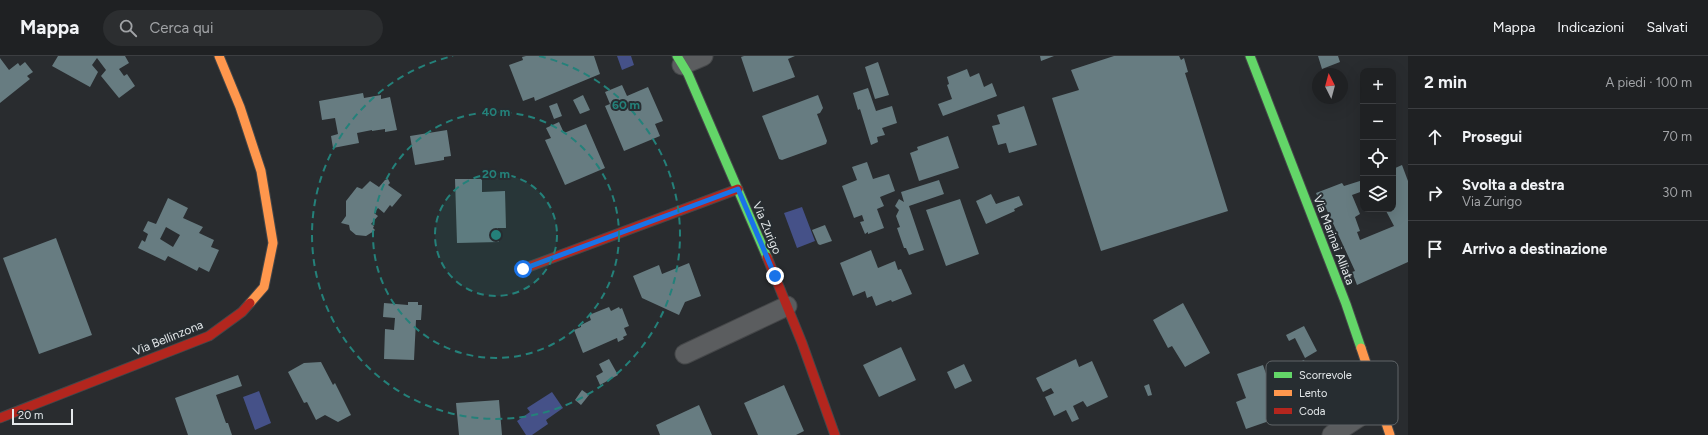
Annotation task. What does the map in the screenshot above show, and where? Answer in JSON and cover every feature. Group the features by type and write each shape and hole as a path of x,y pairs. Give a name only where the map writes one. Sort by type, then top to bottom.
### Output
{"street":[{"name":"Via Bellinzona","path":"0,418 209,336 242,312 264,287 273,244 261,171 240,107 219,56"},
{"path":"680,60 703,56"},
{"name":"Via Marinai Alliata","path":"1250,56 1346,304 1366,361"},
{"name":"Via Zurigo","path":"680,60 688,74 787,306 817,381 835,435"},
{"path":"523,269 738,189"},
{"path":"685,354 787,306"},
{"path":"1332,435 1347,425"},
{"name":"Via Marinai Alliata","path":"1387,425 1390,435"}],"water":[{"path":"617,56 631,56 634,65 622,70"},
{"path":"802,207 815,241 797,248 784,213"},
{"path":"259,391 271,423 255,430 243,397"},
{"path":"552,392 563,408 546,420 548,424 532,435 526,435 517,421 530,412 527,408"}],"building":[{"path":"58,56 125,56 129,63 119,69 124,76 127,74 135,86 119,98 101,76 106,70 97,58 92,65 98,72 90,87 52,66"},
{"path":"594,56 600,74 535,101 534,97 523,101 509,65 523,60 522,57"},
{"path":"795,56 788,59 795,77 753,92 741,57"},
{"path":"1040,56 1054,56 1041,61"},
{"path":"1114,56 1179,56 1181,60 1184,58 1188,72 1185,73 1228,211 1101,251 1052,98 1079,90 1071,70"},
{"path":"1318,56 1338,56 1340,62 1322,68"},
{"path":"0,58 9,70 18,63 20,66 25,62 33,72 27,76 30,79 0,103"},
{"path":"878,62 889,95 875,99 865,67"},
{"path":"967,69 970,77 979,73 984,87 992,83 997,96 943,116 938,104 952,99 947,85 949,84 947,77"},
{"path":"622,85 627,96 648,87 663,121 655,124 660,136 624,151 605,106 610,104 605,92"},
{"path":"868,88 876,111 892,106 897,123 882,128 885,135 877,137 878,142 871,145 860,109 858,110 853,93"},
{"path":"363,93 364,98 381,95 381,99 390,97 397,130 385,132 385,129 357,133 359,143 333,148 331,136 338,134 335,118 322,120 319,101"},
{"path":"583,95 590,110 580,114 573,100"},
{"path":"818,95 823,108 820,113 817,114 827,141 826,144 782,160 779,159 762,116"},
{"path":"557,103 562,116 554,119 549,106"},
{"path":"1024,106 1037,145 1009,153 1006,143 998,145 992,126 1000,124 997,115"},
{"path":"559,122 564,133 586,124 605,168 565,185 545,140 551,138 546,128"},
{"path":"447,130 451,156 444,157 444,160 415,165 410,136"},
{"path":"948,136 959,168 919,181 910,153 918,150 917,147"},
{"path":"867,162 873,179 889,174 895,191 880,197 884,206 877,209 884,228 865,234 860,222 864,221 862,215 854,218 842,186 857,180 852,167"},
{"path":"1402,165 1408,181 1408,262 1357,285 1352,272 1355,271 1325,206 1322,208 1316,193 1342,183 1344,186 1360,181 1360,192 1352,195 1360,214 1355,217 1360,231 1357,232 1360,240 1394,226 1387,212 1396,212 1396,168"},
{"path":"388,179 390,183 388,185 402,195 392,207 390,205 384,213 378,208 374,213 378,216 371,224 374,226 374,231 366,236 356,235 350,230 349,225 341,223 346,216 346,201 357,187 362,189 370,181 379,187 385,180"},
{"path":"455,179 482,179 482,192 505,191 506,228 498,228 499,242 457,243"},
{"path":"939,180 944,194 909,206 924,250 909,255 906,248 904,248 897,228 900,227 896,216 899,210 895,206 899,199 904,202 901,192"},
{"path":"991,194 996,204 1019,196 1023,205 1014,209 1015,211 986,224 976,201"},
{"path":"168,198 188,208 183,218 203,227 199,233 214,240 211,247 219,250 209,272 199,267 197,271 168,256 165,261 138,248 142,240 145,242 148,234 143,231 148,221 156,224","holes":["166,227 180,235 173,247 160,239"]},
{"path":"960,199 979,254 946,266 926,210"},
{"path":"825,225 832,241 820,245 818,244 812,230"},
{"path":"56,238 92,335 39,354 3,258"},
{"path":"871,250 878,268 895,261 898,270 901,269 912,294 892,302 891,300 876,306 872,296 867,298 865,291 853,296 840,263"},
{"path":"689,263 701,296 685,302 679,315 642,298 633,276 659,265 662,274"},
{"path":"408,302 418,302 418,305 422,305 421,320 416,320 414,360 384,359 385,329 394,330 395,318 383,317 384,303 408,305"},
{"path":"1183,303 1210,353 1185,367 1172,346 1168,348 1153,320"},
{"path":"609,307 611,311 619,307 620,309 622,308 629,326 624,328 627,335 623,337 624,339 618,342 617,338 583,353 574,330 591,320 589,315"},
{"path":"1304,326 1317,351 1305,358 1295,338 1289,341 1286,335"},
{"path":"901,347 916,380 879,397 863,365"},
{"path":"609,359 618,375 600,385 596,376 603,372 599,364"},
{"path":"1076,359 1079,367 1092,361 1108,397 1087,407 1083,401 1073,406 1079,419 1072,422 1066,410 1054,416 1045,397 1054,393 1051,388 1043,392 1036,378"},
{"path":"321,362 333,385 335,383 351,415 338,422 325,415 316,420 307,402 304,403 288,372 304,363"},
{"path":"964,364 972,381 955,389 947,372"},
{"path":"1263,365 1266,374 1266,422 1246,429 1236,402 1246,398 1237,374"},
{"path":"238,375 242,386 216,395 232,435 188,435 175,398"},
{"path":"1149,384 1152,395 1148,396 1144,386"},
{"path":"784,385 804,431 796,435 758,435 744,403"},
{"path":"582,390 589,395 581,405 575,400"},
{"path":"499,400 502,435 459,435 456,403"},
{"path":"699,405 712,435 660,435 656,425"}],"traffic: fast":[{"path":"677,56 688,74 767,257"},
{"path":"1250,56 1346,304 1361,348"}],"traffic: slow":[{"path":"219,56 240,107 261,171 273,243 264,287 250,303"},
{"path":"1361,348 1365,361"},
{"path":"1387,425 1390,435"}],"traffic: jam":[{"path":"523,269 738,189"},
{"path":"767,257 802,343 835,435"},
{"path":"0,418 209,336 242,312 250,303"}],"route":[{"path":"523,269 738,189 775,276"}]}
